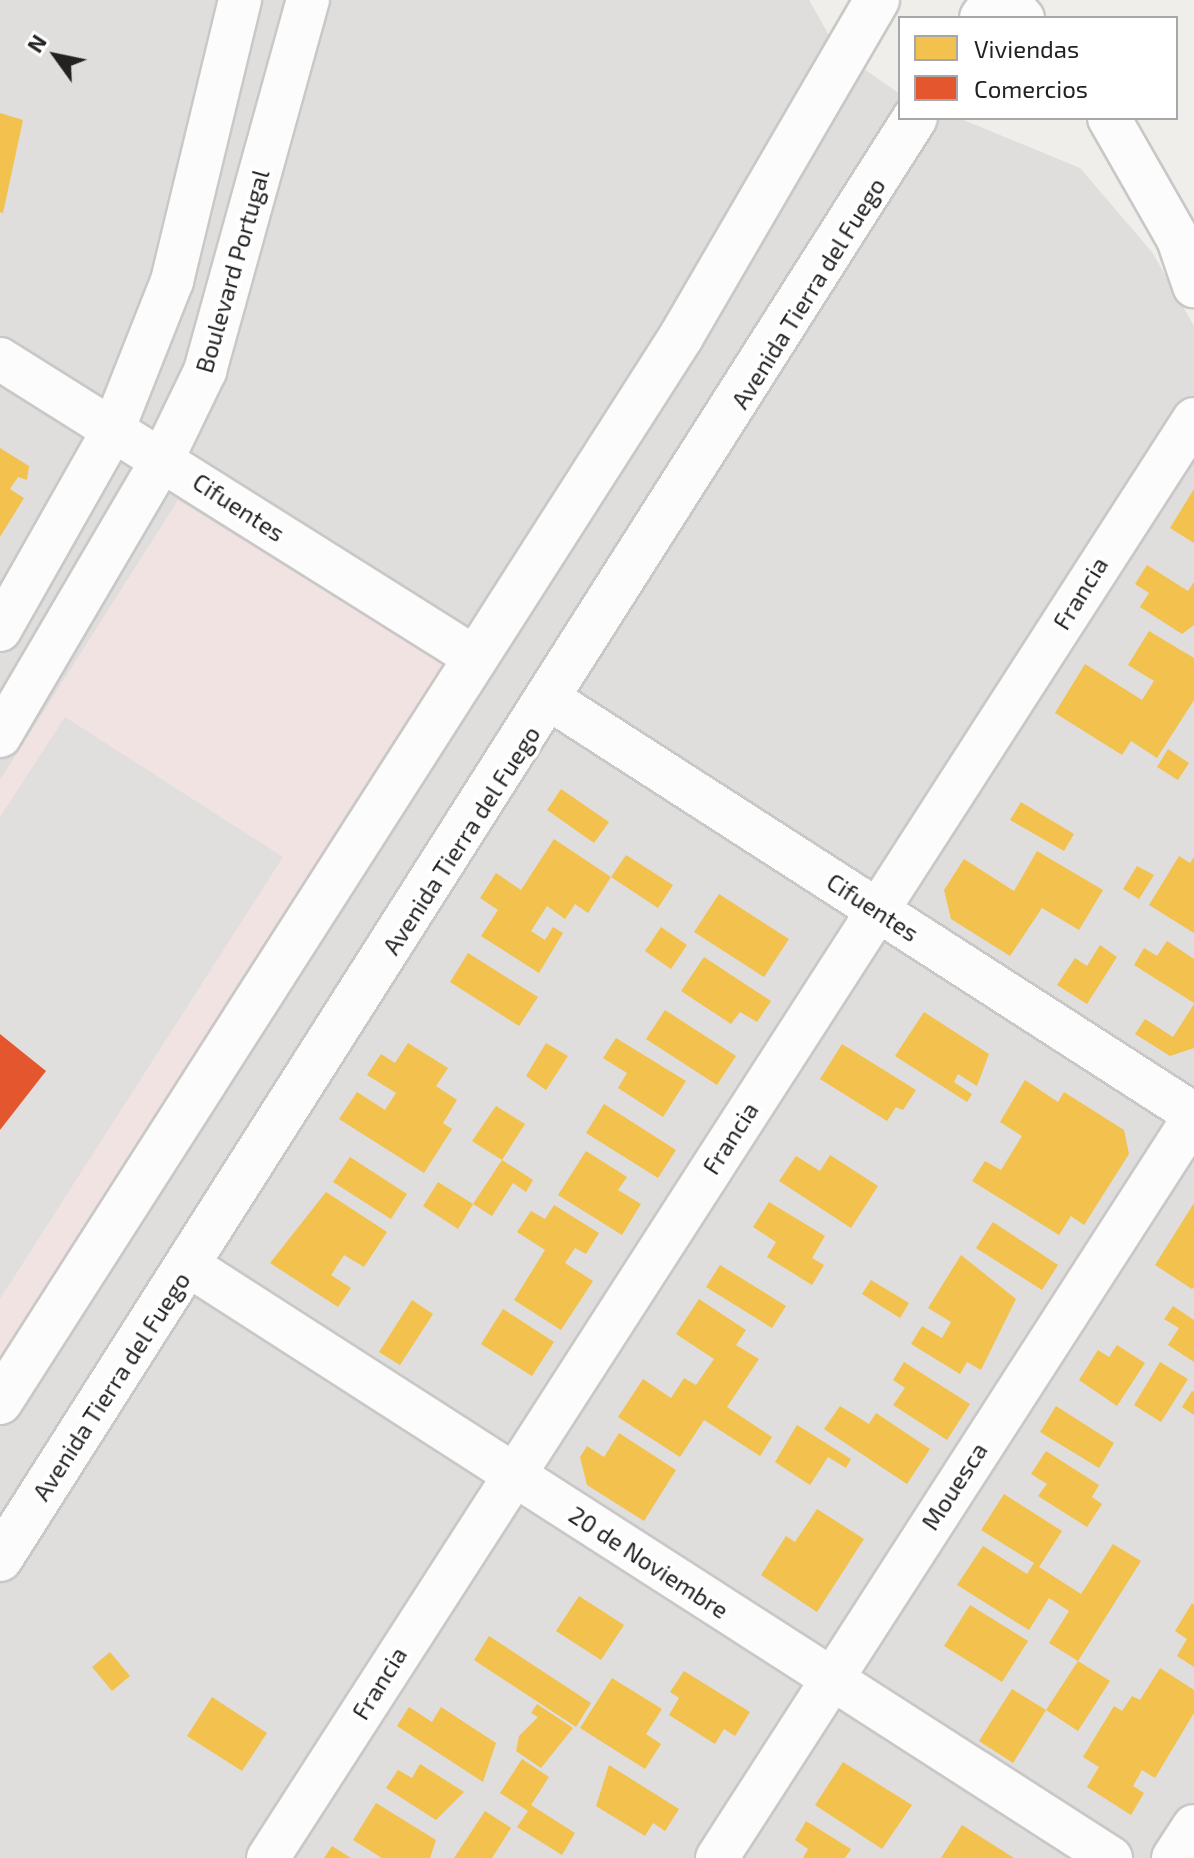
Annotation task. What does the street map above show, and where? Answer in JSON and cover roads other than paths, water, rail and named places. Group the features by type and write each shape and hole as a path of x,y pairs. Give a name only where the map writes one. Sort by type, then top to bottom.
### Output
{"street":[{"path":"0,630 113,430 172,281 240,0"},
{"name":"Boulevard Portugal","path":"0,736 163,458 205,371 308,0"},
{"path":"0,1402 682,335 877,0"},
{"path":"1006,0 1021,16"},
{"name":"Avenida Tierra del Fuego","path":"0,1559 551,700 914,120"},
{"path":"1110,120 1171,225 1194,286"},
{"name":"Cifuentes","path":"0,359 163,458 476,658"},
{"name":"Francia","path":"268,1858 512,1474 1194,419"},
{"name":"Cifuentes","path":"551,700 1194,1115"},
{"name":"Mouesca","path":"717,1858 829,1678 1194,1115"},
{"name":"20 de Noviembre","path":"188,1265 1111,1858"},
{"path":"1173,1858 1194,1826"}]}
